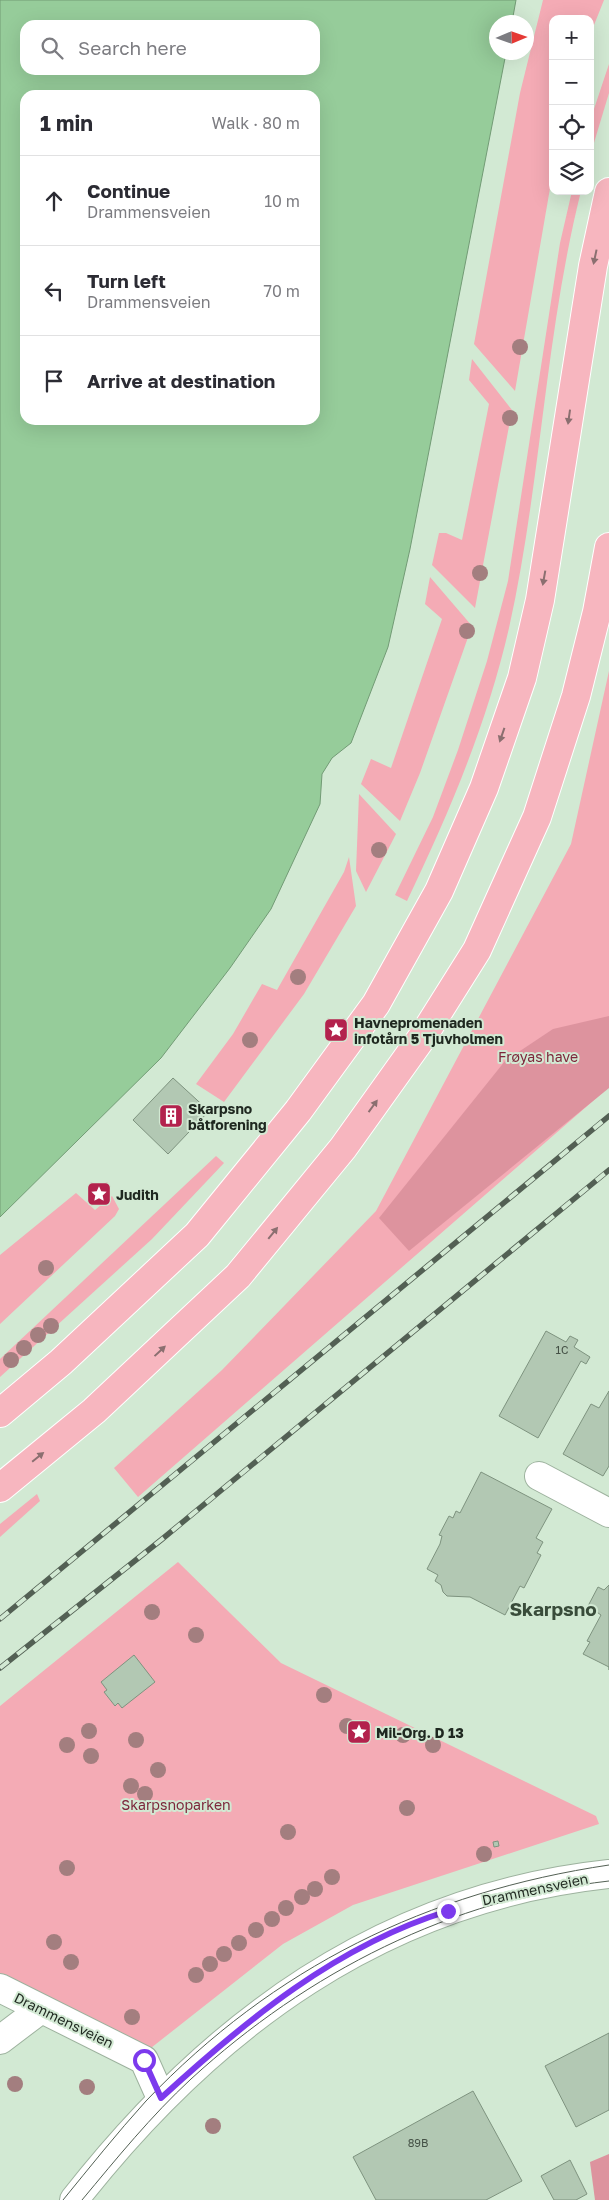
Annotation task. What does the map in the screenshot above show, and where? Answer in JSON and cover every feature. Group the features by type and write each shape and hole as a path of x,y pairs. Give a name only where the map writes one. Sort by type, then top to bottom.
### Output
{"highway":[{"path":"0,1413 62,1362 197,1235 298,1111 376,1004 439,892 484,788 524,669 547,562 593,266 609,192"},
{"path":"0,1488 94,1411 238,1276 343,1148 423,1036 478,950 538,817 576,696 597,612 609,547"}],"street":[{"path":"539,1476 609,1513"},
{"name":"Drammensveien","path":"74,2200 161,2098 215,2048 261,2011 319,1972 366,1946 425,1918 486,1899 542,1885 609,1874"},
{"name":"Drammensveien","path":"0,1988 144,2060 161,2098"},
{"path":"0,2040 41,2009"},
{"name":"Drammensveien","path":"54,2200 95,2174"}],"green space":[{"path":"543,0 604,0 594,25 594,15 549,15 549,194 515,391 474,344 520,93 528,60 534,60 534,36"},
{"path":"609,64 609,93 594,143 594,109"},
{"path":"571,195 580,195 559,300 529,519 509,628 490,699 466,768 438,835 407,901 395,895 433,817 458,750 487,661 508,581 560,243"},
{"path":"472,359 512,410 475,608 432,565 439,533 446,533 462,540 489,404 469,380"},
{"path":"430,577 472,626 420,773 400,821 361,784 371,759 391,768 442,619 425,604"},
{"name":"Frøyas have","path":"609,671 609,1087 138,1497 114,1468 222,1370 376,1211 571,844"},
{"path":"359,794 396,834 366,892 356,871"},
{"path":"349,857 356,906 304,994 224,1102 196,1084 233,1034 262,984 277,990 344,872"},
{"path":"609,1016 609,1088 409,1251 379,1218 505,1061 553,1029"},
{"path":"216,1156 224,1163 152,1239 0,1377 0,1359"},
{"path":"76,1193 95,1210 112,1196 119,1209 115,1216 0,1324 0,1255"},
{"path":"37,1494 40,1501 0,1537 0,1524"},
{"name":"Skarpsnoparken","path":"178,1562 281,1663 596,1816 599,1824 353,1905 283,1944 142,2055 0,1988 0,1706"},
{"path":"609,2154 609,2200 595,2200 590,2162"}],"shaded area":[{"path":"0,0 516,0 513,15 489,15 489,60 505,60 410,549 388,647 351,743 332,758 322,774 320,804 271,909 230,968 161,1058 0,1217"}],"building":[{"name":"Skarpsno båtforening","path":"173,1078 209,1111 168,1154 133,1120"},
{"path":"546,1331 566,1342 570,1336 578,1340 574,1347 590,1357 586,1364 581,1361 538,1438 499,1416"},
{"path":"609,1391 609,1466 603,1476 563,1454 591,1404 599,1408"},
{"path":"481,1472 552,1509 536,1538 543,1542 537,1553 541,1555 524,1588 520,1586 505,1615 470,1597 447,1596 443,1592 441,1585 435,1581 438,1575 427,1569 440,1544 442,1536 439,1535 449,1516 453,1518 456,1511 460,1513"},
{"path":"609,1585 609,1667 583,1654 590,1642 587,1641 601,1615 588,1606 598,1587 604,1590"},
{"path":"134,1655 155,1682 122,1708 118,1703 115,1706 104,1692 107,1690 101,1682"},
{"path":"498,1841 499,1846 494,1847 493,1842"},
{"path":"609,2033 609,2110 576,2127 545,2066"},
{"path":"473,2091 522,2181 486,2200 376,2200 353,2157"},
{"path":"570,2160 587,2194 576,2200 554,2200 541,2176"}],"tram line":[{"path":"63,2200 146,2101 195,2053 247,2011 301,1975 357,1943 416,1916 478,1894 542,1877 609,1865"},
{"path":"82,2200 148,2122 191,2079 283,2005 333,1974 385,1947 438,1923 493,1904 550,1890 609,1881"}],"railway":[{"path":"0,1619 609,1116"},
{"path":"0,1668 161,1540 609,1170"}],"place":[{"name":"Havnepromenaden infotårn 5 Tjuvholmen","path":"336,1030"},
{"name":"Skarpsno båtforening","path":"171,1116"},
{"name":"Judith","path":"99,1194"},
{"name":"Mil-Org. D 13","path":"359,1732"}],"district":[{"name":"Skarpsno","path":"553,1608"}],"route":[{"path":"144,2060 161,2098 215,2048 261,2011 319,1972 366,1946 425,1918 448,1911"}]}
